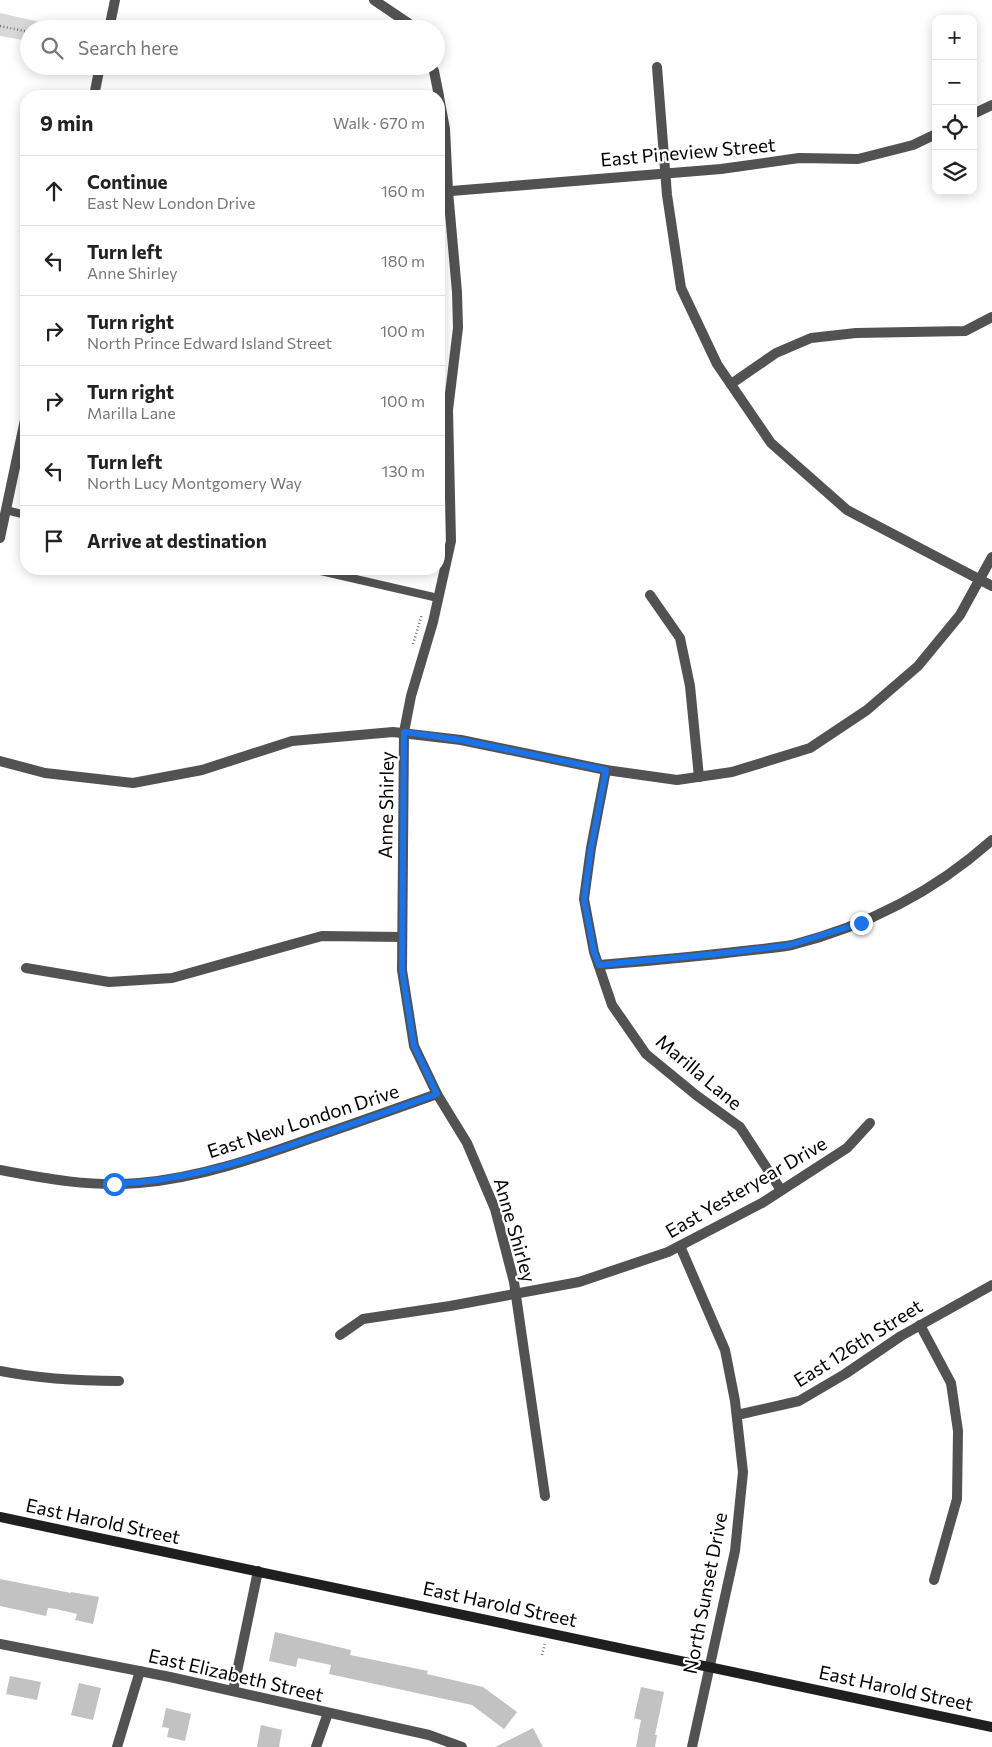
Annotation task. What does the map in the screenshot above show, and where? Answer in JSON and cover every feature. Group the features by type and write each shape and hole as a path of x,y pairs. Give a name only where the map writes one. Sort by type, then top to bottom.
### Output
{"main road":[{"name":"East Harold Street","path":"0,1517 992,1727"}],"street":[{"path":"110,20 115,0"},
{"path":"374,0 404,20"},
{"path":"657,67 667,195 681,288 717,364 771,443 848,510 992,586"},
{"path":"95,90 98,75"},
{"name":"Anne Shirley","path":"435,75 438,90"},
{"path":"977,112 992,105"},
{"name":"East Pineview Street","path":"445,191 720,169 798,158 858,159 913,145 932,136"},
{"name":"Anne Shirley","path":"445,205 457,292 458,328 448,410 445,462"},
{"path":"731,384 776,353 811,338 856,333 966,331 992,318"},
{"path":"0,538 20,444"},
{"name":"Anne Shirley","path":"445,488 451,541 445,567"},
{"path":"0,762 44,773 133,783 202,770 292,741 404,732 461,740 606,770 677,780 732,772 810,748 867,710 918,666 960,615 992,557"},
{"name":"Anne Shirley","path":"443,575 404,732 402,970 414,1046 437,1094 468,1142 495,1209 516,1294 545,1496"},
{"path":"650,595 680,638 690,686 699,777"},
{"name":"Marilla Lane","path":"606,770 591,848 584,899 594,952 612,1005 646,1054 696,1095 740,1127 781,1190"},
{"path":"599,965 790,945 861,923 922,893 972,858 992,840"},
{"path":"26,968 109,982 172,978 322,936 402,937"},
{"name":"East New London Drive","path":"0,1170 49,1180 74,1182 140,1183 179,1178 252,1160 437,1094"},
{"name":"East Yesteryear Drive","path":"340,1335 363,1319 579,1282 668,1252 762,1202 847,1148 870,1123"},
{"name":"North Sunset Drive","path":"680,1246 725,1350 737,1415 743,1472 735,1551 708,1666 692,1747"},
{"name":"East 126th Street","path":"737,1415 799,1401 845,1374 901,1336 992,1285"},
{"path":"920,1325 950,1383 958,1431 957,1498 934,1580"},
{"path":"0,1370 65,1381 119,1381"},
{"path":"233,1691 258,1571"},
{"name":"East Elizabeth Street","path":"0,1644 233,1691 429,1735 462,1747"},
{"path":"117,1747 140,1671"},
{"path":"316,1747 328,1713"}],"lane":[{"path":"6,510 20,513"},
{"path":"338,575 438,598"}],"path":[{"path":"0,26 20,30"}],"shaded area":[{"path":"0,13 31,20 20,20 20,39 0,36"}],"building":[{"path":"0,1579 99,1597 93,1624 75,1620 77,1614 56,1609 48,1608 46,1616 0,1606"},
{"path":"275,1632 351,1650 350,1655 428,1671 427,1674 483,1687 517,1712 504,1729 472,1705 329,1674 331,1665 298,1658 296,1667 269,1661"},
{"path":"10,1676 41,1682 37,1700 6,1694"},
{"path":"79,1683 101,1688 93,1720 71,1715"},
{"path":"641,1687 664,1692 655,1735 657,1735 655,1747 636,1747 641,1720 634,1718"},
{"path":"166,1708 191,1714 185,1741 167,1737 169,1728 162,1727"},
{"path":"261,1725 282,1730 279,1747 257,1747"},
{"path":"533,1728 543,1747 495,1747"}],"route":[{"path":"114,1184 179,1178 252,1160 437,1094 414,1046 402,970 404,732 461,740 606,770 591,848 584,899 594,952 599,965 790,945 861,923"}]}
